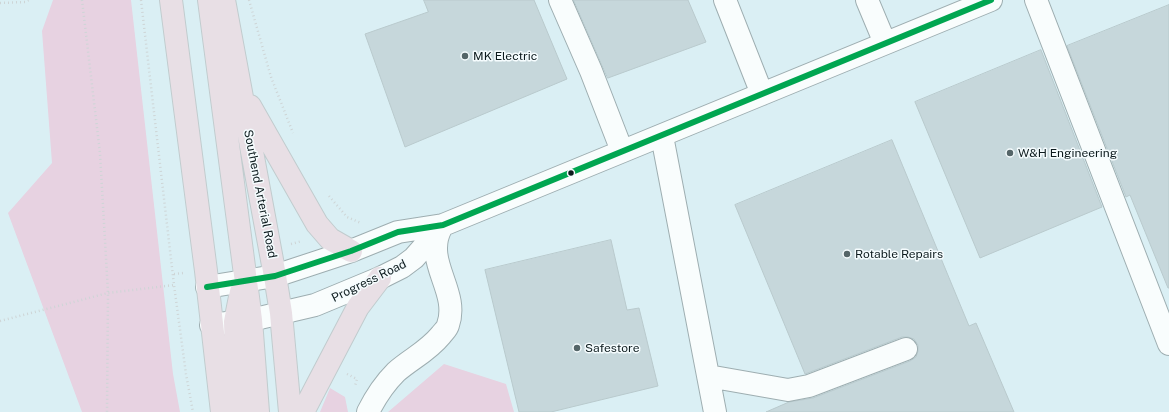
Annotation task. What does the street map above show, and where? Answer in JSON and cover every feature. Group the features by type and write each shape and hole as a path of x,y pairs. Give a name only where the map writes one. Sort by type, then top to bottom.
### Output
{"highway":[{"path":"171,0 222,412"},
{"path":"209,0 245,282 238,412"},
{"name":"Southend Arterial Road","path":"224,0 281,313 290,412"},
{"path":"240,87 317,224 330,240 351,251"},
{"path":"303,412 358,307 380,278"},
{"path":"243,321 258,412"}],"street":[{"path":"560,0 591,71 622,152"},
{"path":"725,0 762,94"},
{"path":"867,0 885,44"},
{"name":"Progress Road","path":"207,287 275,276 351,251 398,232 443,225 990,0"},
{"path":"1036,0 1169,344"},
{"path":"662,136 715,412"},
{"name":"Progress Road","path":"211,325 243,321 315,305 380,278 402,267 414,258 443,225"},
{"path":"443,225 437,236 435,250 437,265 443,280"},
{"path":"368,412 375,398 396,372 430,348 448,326 450,310 448,289 438,270 423,263 413,263 402,267"},
{"path":"708,376 788,390 809,386 906,349"}],"path":[{"path":"0,3 25,2 29,0"},
{"path":"82,0 100,153 108,293 107,412"},
{"path":"141,0 174,285 186,374 193,412"},
{"path":"249,0 271,77 295,138"},
{"path":"324,190 347,217 362,223 368,222"},
{"path":"0,321 108,293 174,285"}],"shaded area":[{"path":"53,0 131,0 173,374 180,412 82,412 8,213 52,163 42,31"},
{"path":"444,364 506,384 514,412 388,412"},
{"path":"330,388 345,397 348,412 320,412"}],"building":[{"name":"MK Electric","path":"424,0 534,0 567,79 405,147 365,34 428,12"},
{"path":"574,0 688,0 706,42 608,78"},
{"path":"1169,5 1168,288 1130,195 1126,197 1067,46"},
{"name":"W&H Engineering","path":"1041,50 1102,207 980,258 915,102"},
{"name":"Rotable Repairs","path":"892,140 969,326 976,323 1014,412 766,412 789,402 813,398 910,361 916,357 918,345 914,339 902,337 805,374 735,205"},
{"name":"Safestore","path":"611,240 627,310 639,308 658,386 551,412 519,412 485,270"}],"transit line":[{"path":"207,287 275,276 351,251 398,232 443,225 991,0"}],"place":[{"name":"MK Electric","path":"465,56"},
{"name":"W&H Engineering","path":"1010,153"},
{"name":"Rotable Repairs","path":"847,254"},
{"name":"Safestore","path":"577,348"}]}
